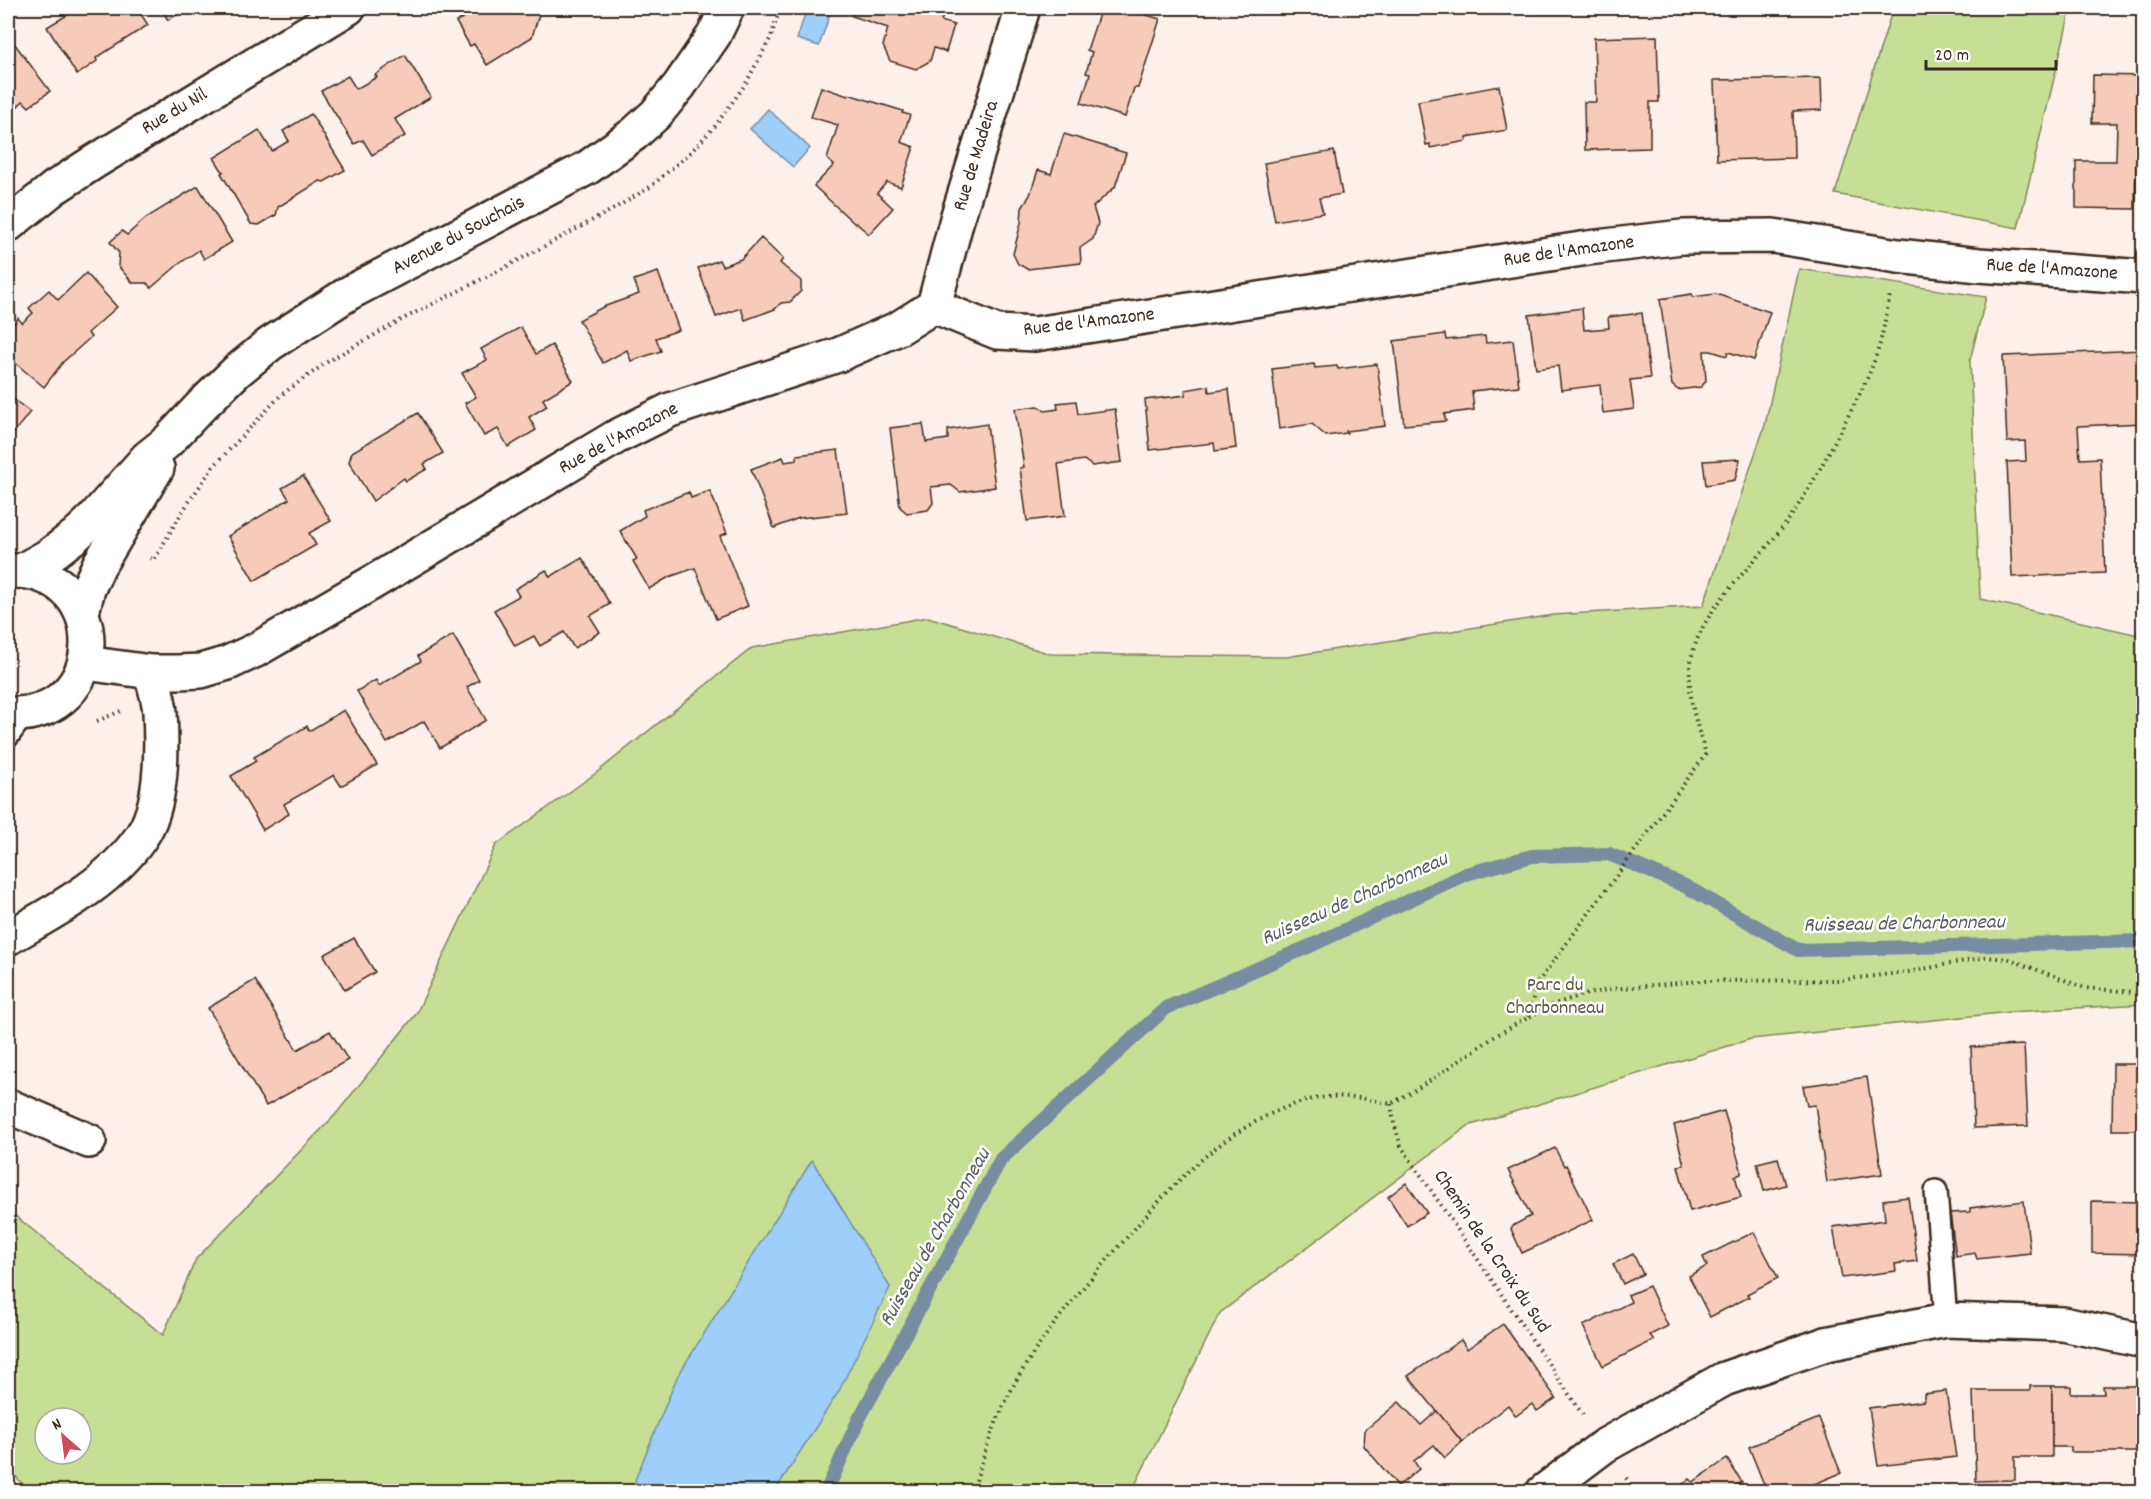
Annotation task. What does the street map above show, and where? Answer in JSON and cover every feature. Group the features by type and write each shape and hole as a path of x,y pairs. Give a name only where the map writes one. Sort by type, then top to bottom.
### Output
{"street":[{"name":"Rue du Nil","path":"8,225 54,188 94,162 348,8"},
{"name":"Avenue du Souchais","path":"15,570 50,555 75,536 147,458 167,442 237,371 270,344 349,293 587,168 620,146 656,114 679,86 714,35 727,8"},
{"name":"Rue de Madeira","path":"934,306 957,219 1023,8"},
{"name":"Rue de l'Amazone","path":"86,663 151,672 201,671 228,663 276,639 627,431 681,406 838,355 899,328 934,306 997,332 1035,334 1576,250 1682,237 1773,236 1898,256 1979,265 2144,277"},
{"name":"Avenue du Souchais","path":"81,612 99,565 158,466 167,442"},
{"path":"13,722 40,711 69,692 86,663 88,637 81,612 74,599 52,579 15,570"},
{"path":"8,938 92,886 120,862 142,836 155,804 160,773 159,710 151,672"},
{"path":"8,1106 89,1141"},
{"path":"1543,1491 1604,1446 1724,1379 1826,1344 1946,1320 2063,1324 2144,1341"}],"lane":[{"path":"1936,1191 1946,1320"}],"path":[{"path":"115,541 154,560 182,512 213,467 281,395 330,360 392,325 500,270 650,187 690,153 716,126 745,85 771,37 780,8"},
{"path":"1529,1017 1536,985 1706,754 1689,692 1692,660 1701,630 1723,598 1788,521 1821,468 1865,383 1877,353 1898,256"},
{"path":"973,1491 988,1442 1016,1382 1034,1353 1087,1283 1193,1165 1249,1124 1306,1101 1331,1096 1360,1097 1391,1104 1497,1035 1529,1017 1554,1004 1612,989 1700,981 1841,981 1908,972 1985,957 2009,959 2085,988 2144,993"},
{"name":"Chemin de la Croix du Sud","path":"1391,1104 1401,1146 1580,1411"}],"green space":[{"path":"1893,8 2071,8 2018,228 1835,194"},
{"name":"Parc du Charbonneau","path":"1799,269 1986,297 1970,360 1980,599 2143,636 2143,1004 2010,1012 1751,1039 1468,1126 1220,1313 1132,1491 28,1491 8,1467 8,1210 163,1335 196,1259 336,1114 416,1014 496,845 596,773 752,648 928,617 1051,654 1286,657 1553,615 1703,606 1765,425"}],"water":[{"path":"807,8 832,8 819,46 797,39"},
{"path":"768,109 810,148 793,167 750,129"},
{"path":"812,1160 890,1287 839,1391 775,1491 640,1491 635,1480 677,1377"}],"building":[{"path":"72,8 137,8 148,25 96,58 97,61 77,75 47,27 74,11"},
{"path":"161,8 189,8 168,20"},
{"path":"480,8 541,8 532,37 487,65 474,44 470,46 456,22"},
{"path":"854,8 946,8 941,21 954,25 946,52 934,48 930,61 916,69 890,61 883,46 888,28 852,16"},
{"path":"1101,8 1123,8 1160,19 1138,88 1134,88 1125,117 1081,103 1090,74 1086,73 1092,52 1087,50"},
{"path":"1657,36 1659,102 1650,102 1650,148 1585,150 1584,102 1596,102 1594,38"},
{"path":"11,39 50,91 29,107 23,101 8,116 8,42"},
{"path":"405,55 431,97 395,119 405,136 372,155 363,140 354,144 321,91 348,76 356,89 377,77 375,75"},
{"path":"2093,75 2144,76 2144,163 2136,163 2135,209 2076,208 2076,161 2116,161 2117,123 2092,123"},
{"path":"1821,78 1822,110 1793,111 1794,158 1717,160 1714,80"},
{"path":"1499,86 1507,130 1467,137 1467,141 1430,148 1430,144 1426,145 1418,101"},
{"path":"821,87 910,115 901,142 914,147 901,187 887,182 877,193 893,208 869,234 814,186 834,165 827,159 838,125 811,117"},
{"path":"311,114 345,170 324,182 320,181 278,207 276,215 259,225 251,224 214,158 259,130 272,151 289,141 283,131"},
{"path":"1064,134 1126,153 1115,187 1093,207 1098,223 1093,239 1080,248 1081,263 1027,269 1018,264 1013,254 1021,223 1022,208 1030,195 1038,170 1051,174"},
{"path":"1334,151 1342,194 1319,198 1323,213 1275,221 1264,163"},
{"path":"198,186 232,242 204,259 199,250 151,288 147,283 133,283 118,266 119,253 110,242 122,231 127,235 146,218"},
{"path":"761,238 783,259 780,263 801,281 801,291 790,302 781,303 775,309 745,320 741,308 716,317 698,268 719,260 722,266 741,259"},
{"path":"658,272 679,330 656,338 661,351 631,361 627,350 603,363 579,320 603,307 639,294 634,280"},
{"path":"86,273 117,307 88,333 91,337 63,362 44,387 8,357 8,331 18,318 22,323 33,313 29,308 49,290 58,300"},
{"path":"1692,294 1692,297 1716,294 1770,312 1754,360 1728,352 1727,356 1704,351 1706,381 1701,387 1678,390 1672,385 1660,299"},
{"path":"1582,308 1584,330 1609,328 1608,317 1642,313 1650,378 1630,380 1634,409 1603,413 1600,385 1561,390 1558,366 1536,369 1529,315"},
{"path":"521,327 536,354 552,345 573,381 543,399 547,406 529,417 536,430 508,447 498,429 484,436 465,403 476,397 462,373 487,360 481,349"},
{"path":"1445,334 1446,340 1485,336 1486,343 1513,340 1519,386 1472,391 1474,410 1444,414 1446,421 1404,425 1394,341"},
{"path":"2144,350 2144,423 2078,426 2080,459 2100,458 2105,573 2012,577 2007,462 2026,461 2025,441 2007,442 2003,356"},
{"path":"1314,364 1315,368 1337,366 1338,369 1377,364 1385,426 1326,436 1312,424 1279,429 1272,369"},
{"path":"1208,386 1209,392 1229,389 1236,448 1215,451 1214,443 1150,450 1145,400 1186,395 1185,390"},
{"path":"8,395 30,412 8,440"},
{"path":"1076,401 1078,414 1115,409 1122,462 1092,466 1084,460 1058,464 1065,516 1027,521 1020,468 1024,467 1015,409 1038,406 1045,411 1058,409 1057,403"},
{"path":"418,413 443,453 424,464 427,469 406,481 404,478 373,501 349,462 352,452"},
{"path":"923,424 926,442 948,439 948,430 987,424 995,487 960,492 951,485 931,487 933,503 928,510 907,513 900,507 890,428"},
{"path":"838,450 847,513 799,518 774,528 751,469 783,457 785,462 797,460 797,455"},
{"path":"1740,459 1735,480 1706,485 1703,461"},
{"path":"303,476 331,521 309,533 316,545 254,581 228,536 289,499 282,488"},
{"path":"710,491 727,533 720,536 748,606 716,619 695,568 669,577 649,589 633,561 637,559 620,531 645,516 643,510 689,492 691,498"},
{"path":"582,558 610,604 590,616 600,632 574,648 564,632 540,646 534,636 515,646 494,610 519,596 515,589 546,570 550,577"},
{"path":"453,635 479,680 467,687 486,720 440,748 424,721 387,743 357,691 376,680 379,686 421,661 418,656"},
{"path":"344,710 377,765 341,786 334,775 284,804 289,814 263,830 231,776 256,761 254,757 307,726 309,731"},
{"path":"354,938 375,972 345,990 324,955"},
{"path":"255,980 297,1050 330,1031 348,1060 266,1106 208,1008"},
{"path":"2024,1045 2028,1126 1974,1128 1971,1047"},
{"path":"2113,1064 2144,1064 2144,1130 2112,1130"},
{"path":"1867,1077 1882,1174 1827,1182 1815,1105 1807,1106 1803,1086"},
{"path":"1724,1111 1741,1169 1741,1174 1735,1176 1741,1197 1690,1211 1678,1166 1684,1165 1674,1125"},
{"path":"1555,1148 1593,1220 1522,1253 1511,1229 1531,1216 1508,1170"},
{"path":"1778,1158 1786,1185 1764,1191 1757,1163"},
{"path":"1406,1183 1427,1213 1407,1226 1388,1197"},
{"path":"1908,1197 1917,1261 1895,1264 1896,1271 1842,1278 1833,1227 1885,1220 1883,1200"},
{"path":"2024,1201 2030,1253 1977,1259 1975,1253 1956,1256 1950,1213 1970,1212 1970,1208"},
{"path":"2092,1201 2144,1202 2144,1254 2092,1253"},
{"path":"1754,1232 1778,1278 1747,1294 1749,1297 1710,1317 1689,1276 1707,1266 1703,1257"},
{"path":"1633,1254 1643,1274 1623,1284 1613,1264"},
{"path":"1649,1286 1668,1326 1650,1335 1654,1340 1603,1366 1583,1326 1631,1302 1628,1295"},
{"path":"1503,1324 1556,1398 1537,1411 1532,1404 1516,1416 1508,1405 1462,1442 1408,1376 1461,1340 1467,1349"},
{"path":"2030,1386 2052,1386 2052,1457 2015,1457 2015,1480 1976,1481 1973,1391 2030,1391"},
{"path":"2052,1386 2071,1386 2071,1394 2104,1394 2103,1386 2144,1386 2144,1452 2071,1452 2071,1447 2052,1447"},
{"path":"1946,1391 1956,1457 1878,1466 1869,1408 1924,1401 1924,1394"},
{"path":"1399,1402 1421,1425 1437,1411 1462,1442 1445,1458 1434,1445 1414,1461 1419,1469 1398,1486 1364,1446 1365,1430"},
{"path":"1819,1418 1841,1473 1795,1492 1767,1492 1749,1447"},
{"path":"1727,1459 1742,1482 1735,1486 1739,1492 1671,1492 1690,1479 1693,1482"}],"waterway":[{"name":"Ruisseau de Charbonneau","path":"826,1492 859,1419 1001,1159 1166,1008 1310,946 1466,874 1532,856 1609,854 1685,886 1798,950 2144,941"}]}
